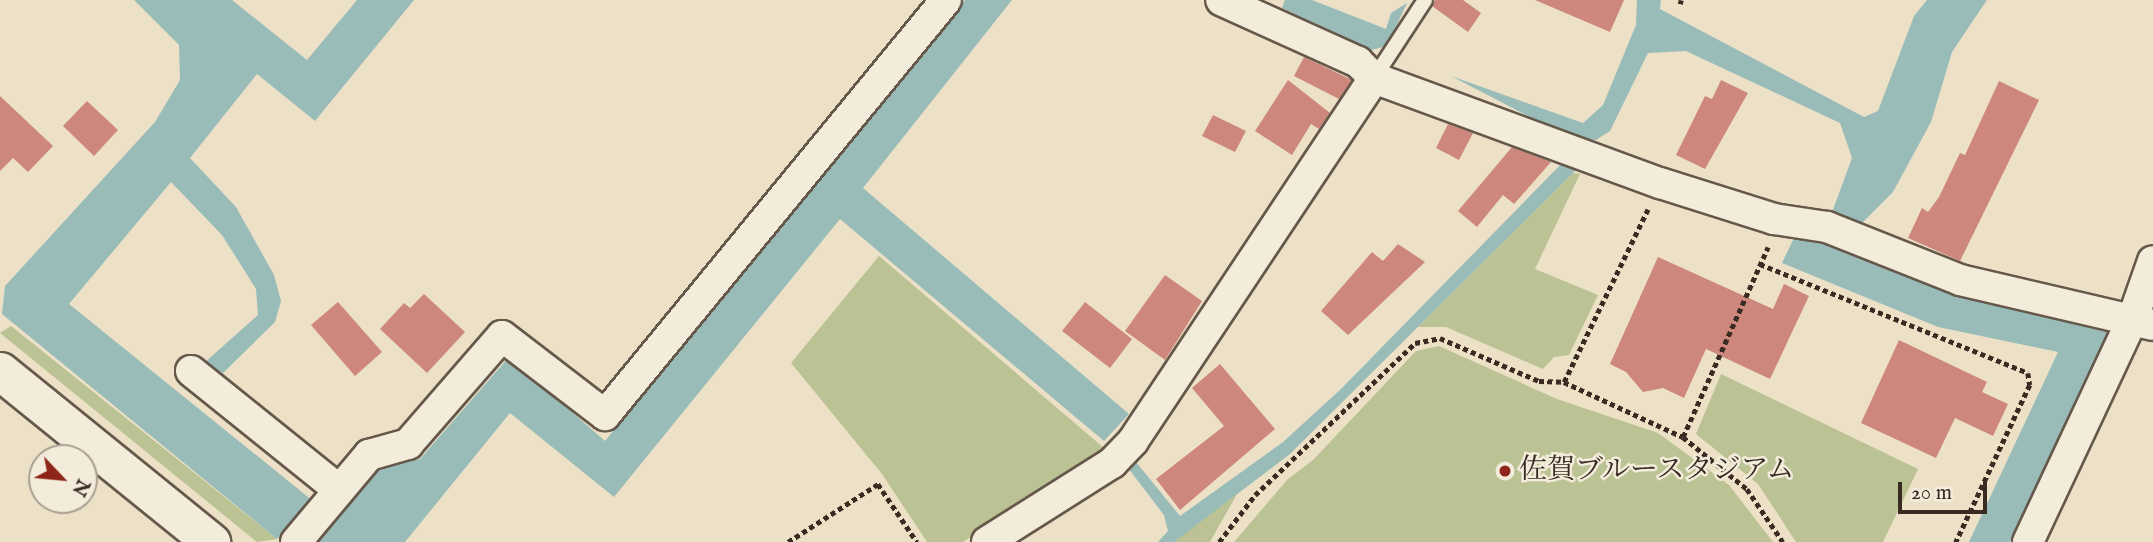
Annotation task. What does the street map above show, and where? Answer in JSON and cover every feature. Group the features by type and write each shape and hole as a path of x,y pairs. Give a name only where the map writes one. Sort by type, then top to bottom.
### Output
{"street":[{"path":"296,542 369,455 408,444 502,336 605,415 946,0"},
{"path":"1221,0 1252,7 1358,62 1374,78 1660,183 1774,219 1827,227 1960,280 2143,321"},
{"path":"987,542 1112,463 1133,441 1374,78"},
{"path":"2028,542 2143,321 2153,261"},
{"path":"0,371 211,542"},
{"path":"191,371 339,490"}],"lane":[{"path":"1374,78 1425,0"}],"path":[{"path":"1564,382 1660,183"},
{"path":"1683,437 1760,264 1774,219"},
{"path":"1760,264 2028,373 2030,385 1956,542"},
{"path":"1219,542 1255,495 1415,343 1440,338 1539,381 1564,382 1683,437 1747,489 1783,542"},
{"path":"788,542 877,484 917,542"}],"green space":[{"path":"1573,173 1580,174 1535,269 1598,295 1569,355 1554,357 1543,369 1446,327 1418,327"},
{"path":"879,256 1104,448 963,542 927,542 882,474 791,363"},
{"path":"11,326 277,539 257,542 0,333"},
{"name":"佐賀ブルースタジアム","path":"1439,346 1557,399 1658,433 1729,485 1773,542 1234,542 1287,480 1313,460 1416,351"},
{"path":"1721,374 1918,469 1883,542 1796,542 1758,484 1696,434"},
{"path":"1237,494 1210,542 1174,542 1177,539"}],"water":[{"path":"134,0 232,0 307,60 357,0 414,0 315,121 257,74 190,158 236,207 274,275 281,301 275,322 223,373 203,364 258,315 256,289 222,235 171,182 69,304 313,501 277,539 2,314 5,286 155,122 180,80 179,45"},
{"path":"965,0 1012,0 863,188 1129,414 1104,441 840,219 614,497 510,413 405,542 317,542 379,467 420,459 509,357 605,441"},
{"path":"1285,0 1312,0 1386,29 1391,13 1407,3 1387,46 1371,50 1282,8"},
{"path":"1637,0 1661,0 1660,9 1864,117 1878,111 1914,16 1927,0 1987,0 1952,52 1931,122 1893,192 1858,227 1831,215 1852,158 1840,123 1686,51 1648,53 1610,131 1596,140 1570,138 1451,76 1583,123 1603,105 1636,25"},
{"path":"1566,159 1579,165 1573,173 1290,454 1174,542 1158,542 1168,531 1164,515 1128,468 1136,462 1180,516 1283,442 1341,389"},
{"path":"1794,238 1840,248 1950,292 2111,333 2010,542 1969,542 2058,352 1938,327 1782,263"}],"building":[{"path":"1435,0 1463,0 1481,13 1468,32 1432,6"},
{"path":"1535,0 1624,0 1610,32"},
{"path":"1304,57 1352,80 1339,99 1294,76"},
{"path":"1288,80 1330,113 1319,129 1311,124 1292,155 1255,131"},
{"path":"1721,80 1748,93 1705,169 1676,155 1705,96 1712,99"},
{"path":"1999,81 2039,100 1960,261 1908,238 1922,208 1928,212 1939,197 1960,153 1965,155"},
{"path":"0,96 53,146 28,172 13,158 0,171"},
{"path":"87,101 118,130 94,156 63,126"},
{"path":"1213,115 1246,131 1235,152 1202,136"},
{"path":"1448,124 1473,133 1459,160 1436,148"},
{"path":"1512,147 1551,162 1514,204 1503,195 1477,227 1458,211"},
{"path":"1398,244 1425,262 1348,335 1321,311 1372,252 1383,261"},
{"path":"1658,257 1773,309 1784,284 1809,296 1770,379 1706,349 1684,398 1663,388 1643,392 1626,372 1610,364"},
{"path":"1165,275 1202,301 1165,360 1125,331"},
{"path":"424,294 465,332 427,373 380,329 404,303 410,308"},
{"path":"338,302 382,352 355,376 311,325"},
{"path":"1085,302 1132,339 1110,368 1062,331"},
{"path":"1899,340 1987,382 1982,392 2008,404 1993,436 1955,418 1936,458 1861,423"},
{"path":"1220,364 1275,429 1180,510 1156,479 1224,426 1192,388"}],"place":[{"name":"佐賀ブルースタジアム","path":"1505,471"}]}
